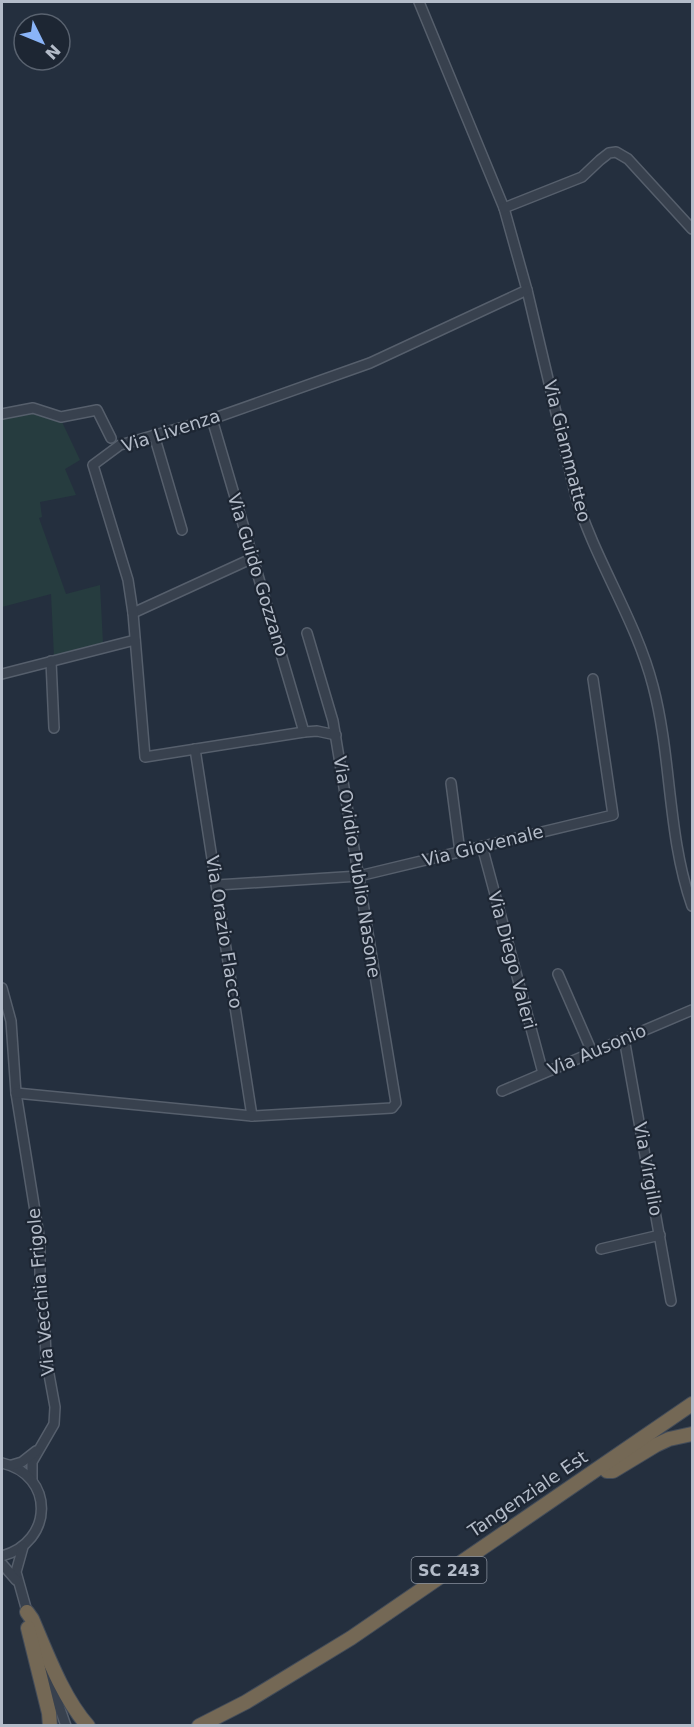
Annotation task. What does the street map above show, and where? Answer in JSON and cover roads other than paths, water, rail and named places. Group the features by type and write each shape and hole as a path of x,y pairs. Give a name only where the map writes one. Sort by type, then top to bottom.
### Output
{"highway":[{"path":"644,1437 651,1426 693,1396"},
{"name":"Tangenziale Est","path":"215,1723 351,1638 693,1404"},
{"name":"Tangenziale Est","path":"215,1723 262,1702 358,1643 693,1413"},
{"path":"607,1471 613,1471 669,1439 693,1434"},
{"path":"26,1609 26,1622 37,1661 50,1725"},
{"path":"26,1609 66,1692 88,1725"},
{"path":"192,1725 215,1723"}],"street":[{"name":"Via Giammatteo","path":"419,2 504,208 527,290 583,521 631,624 653,687 680,859 693,906"},
{"path":"504,208 582,177 609,153 616,152 628,159 693,229"},
{"name":"Via Livenza","path":"195,749 145,757 133,613 128,580 93,465 120,445 212,419 370,363 527,290"},
{"path":"2,414 33,408 61,417 97,410 111,438"},
{"name":"Via Guido Gozzano","path":"212,419 304,732"},
{"path":"154,435 182,530"},
{"path":"133,613 253,558"},
{"name":"Via Ovidio Publio Nasone","path":"252,1116 392,1108 396,1103 336,735 308,633"},
{"path":"2,674 135,640"},
{"path":"51,661 54,728"},
{"name":"Via Giovenale","path":"217,885 359,876 613,815 593,679"},
{"path":"195,749 304,732 317,731 336,735"},
{"name":"Via Orazio Flacco","path":"195,749 252,1116"},
{"path":"451,783 460,852"},
{"name":"Via Diego Valeri","path":"482,846 543,1073"},
{"path":"558,974 592,1052"},
{"name":"Via Vecchia Frigole","path":"2,988 11,1021 16,1093 40,1242 40,1284 46,1358 55,1407 54,1424 32,1462 32,1480"},
{"name":"Via Ausonio","path":"502,1091 693,1010"},
{"name":"Via Virgilio","path":"624,1038 671,1300"},
{"path":"16,1093 252,1116"},
{"path":"601,1249 660,1235"},
{"name":"Via Vecchia Frigole","path":"7,1464 22,1462 38,1450"},
{"name":"Via Vecchia Frigole","path":"7,1464 23,1471 32,1480 41,1503 38,1527 23,1547 16,1572 19,1588"},
{"path":"2,1556 23,1547"},
{"name":"Via Vecchia Frigole","path":"2,1564 15,1578 19,1588 66,1725"}]}
